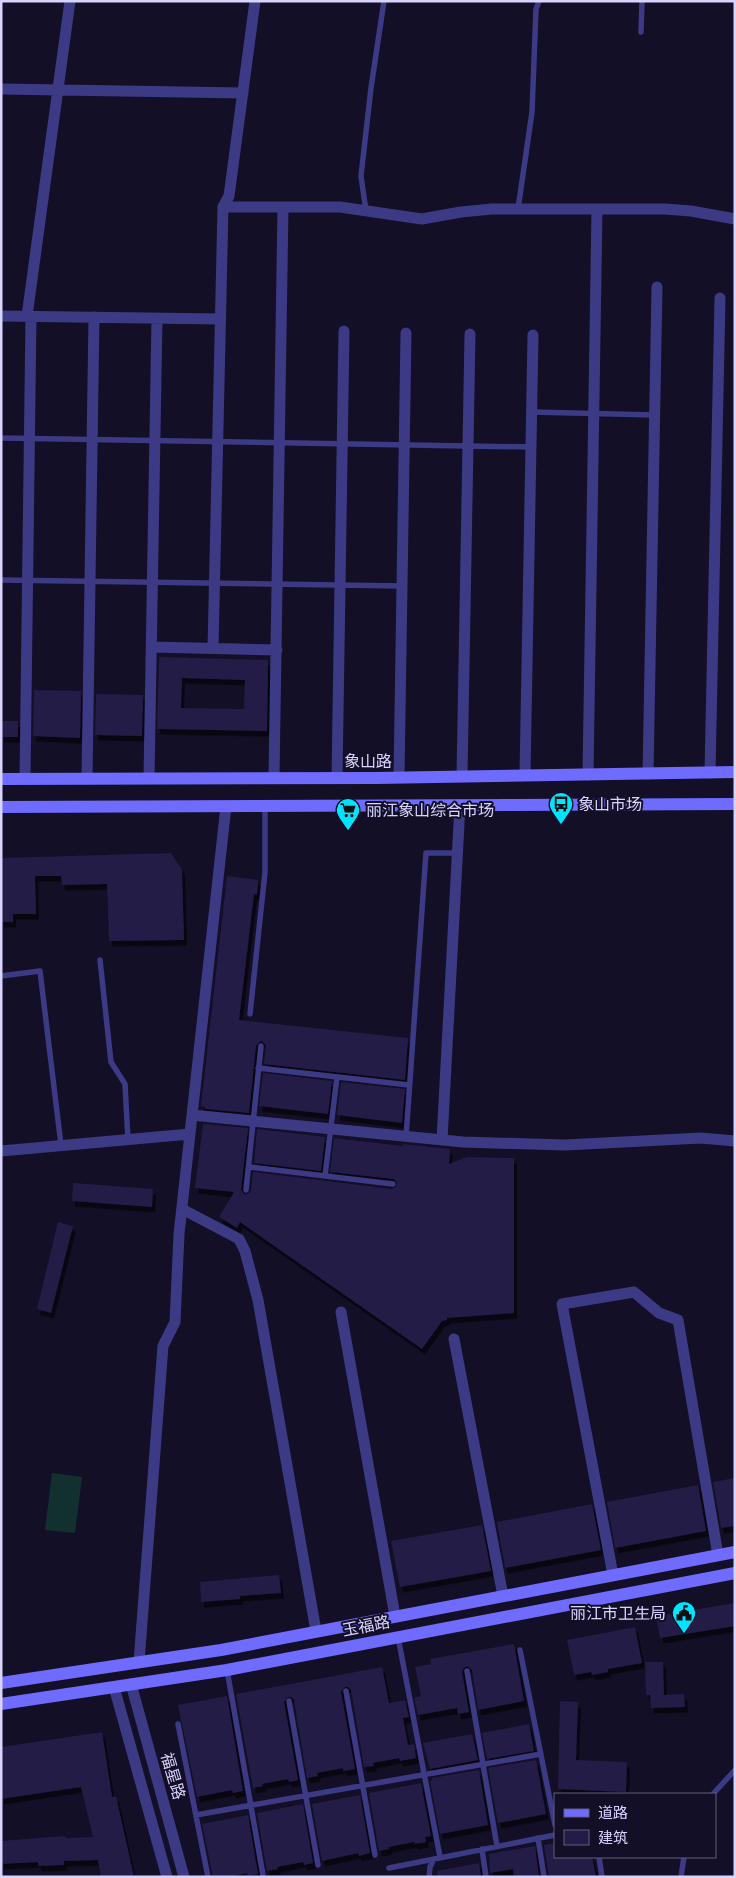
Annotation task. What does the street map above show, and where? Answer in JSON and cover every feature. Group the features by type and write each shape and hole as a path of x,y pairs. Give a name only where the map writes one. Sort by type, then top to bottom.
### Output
{"street":[{"path":"25,779 30,439 29,316 70,1"},
{"path":"213,648 223,207 229,196 255,1"},
{"path":"1,89 243,93"},
{"path":"223,207 340,207 422,219 476,210 664,209 691,211 735,219"},
{"path":"274,778 283,207"},
{"path":"588,775 597,209"},
{"path":"648,774 658,287"},
{"path":"710,773 720,298"},
{"path":"1,316 220,319"},
{"path":"87,779 94,317"},
{"path":"149,778 157,318"},
{"path":"337,778 344,331"},
{"path":"399,777 406,333"},
{"path":"462,776 470,334"},
{"path":"526,775 533,335"},
{"path":"152,647 276,650"},
{"name":"象山路","path":"1,779 337,778 735,772"},
{"path":"1,807 735,804"},
{"path":"442,1140 460,805"},
{"path":"139,1662 163,1346 175,1322 182,1209 226,806"},
{"path":"192,1115 463,1142 565,1145 701,1138 735,1140"},
{"path":"1,1151 190,1134"},
{"path":"182,1209 239,1239 245,1251 258,1300 316,1631"},
{"path":"612,1575 562,1304 634,1292 659,1314 678,1320 718,1555"},
{"path":"341,1312 395,1616"},
{"path":"454,1339 503,1596"},
{"name":"玉福路","path":"1,1683 220,1650 735,1552"},
{"name":"玉福路","path":"1,1704 227,1670 735,1573"},
{"name":"福星路","path":"131,1684 184,1877"},
{"name":"福星路","path":"114,1687 167,1877"}],"lane":[{"path":"366,211 361,176 371,88 384,1"},
{"path":"518,209 532,112 536,9 539,1"},
{"path":"641,32 642,1"},
{"path":"532,412 655,415"},
{"path":"1,438 531,447"},
{"path":"1,580 402,586"},
{"path":"250,1014 265,872 265,806"},
{"path":"406,1136 426,853 458,853"},
{"path":"100,960 111,1062 125,1084 128,1140"},
{"path":"1,976 40,971 61,1145"},
{"path":"246,1190 261,1046"},
{"path":"258,1068 409,1085"},
{"path":"325,1176 337,1077"},
{"path":"249,1167 393,1184"},
{"path":"398,1636 425,1774 437,1858 430,1867 429,1877"},
{"path":"520,1650 554,1820"},
{"path":"227,1670 263,1875"},
{"path":"467,1671 498,1846"},
{"path":"346,1692 375,1855"},
{"path":"289,1701 318,1865"},
{"path":"178,1724 208,1877"},
{"path":"196,1815 540,1754"},
{"path":"714,1793 735,1770"},
{"path":"389,1868 554,1835"},
{"path":"538,1838 544,1877"},
{"path":"482,1850 486,1877"},
{"path":"599,1858 602,1877"},
{"path":"681,1877 684,1858"}],"green space":[{"path":"52,1473 82,1477 75,1533 45,1530"}],"building":[{"path":"159,657 268,660 267,731 157,729","holes":["182,678 245,680 244,709 181,708"]},
{"path":"34,690 81,691 80,738 33,736"},
{"path":"96,694 143,695 142,736 95,735"},
{"path":"1,721 18,721 18,737 1,737"},
{"path":"171,853 182,870 184,940 109,941 107,884 62,885 61,876 35,876 36,914 13,914 13,922 1,922 1,858"},
{"path":"227,876 258,880 257,895 254,894 239,1020 408,1038 405,1080 264,1064 266,1046 261,1041 256,1046 249,1113 205,1109 205,1107 201,1106"},
{"path":"263,1073 332,1081 328,1114 259,1106"},
{"path":"341,1082 405,1089 402,1123 337,1115"},
{"path":"203,1124 248,1128 241,1190 245,1195 251,1191 253,1172 392,1189 396,1187 397,1183 394,1179 330,1172 334,1138 450,1149 449,1164 467,1157 514,1158 514,1313 447,1318 447,1320 442,1321 422,1349 240,1222 237,1228 219,1217 234,1192 195,1188"},
{"path":"257,1129 325,1137 321,1171 254,1163"},
{"path":"73,1183 153,1189 152,1207 72,1201"},
{"path":"58,1222 73,1226 51,1313 37,1309"},
{"path":"735,1478 735,1526 721,1528 713,1482"},
{"path":"698,1485 706,1531 615,1548 607,1502"},
{"path":"592,1504 601,1550 505,1568 497,1522"},
{"path":"482,1525 491,1571 400,1587 391,1541"},
{"path":"279,1575 281,1593 240,1596 240,1599 201,1602 200,1582"},
{"path":"735,1603 735,1626 660,1638 656,1616"},
{"path":"635,1627 642,1663 608,1669 608,1672 592,1675 591,1672 574,1675 567,1640"},
{"path":"514,1644 524,1701 478,1710 472,1670 467,1666 462,1672 469,1712 458,1714 457,1708 418,1715 414,1698 421,1696 415,1667 431,1664 430,1659"},
{"path":"645,1662 663,1662 664,1695 684,1694 685,1707 651,1708 650,1695 646,1695"},
{"path":"382,1667 389,1703 405,1700 409,1717 403,1718 408,1745 414,1744 416,1758 400,1761 399,1758 373,1763 374,1766 364,1767 351,1690 345,1687 341,1692 355,1769 343,1771 343,1768 317,1773 318,1776 307,1778 294,1700 288,1697 284,1702 298,1780 289,1782 288,1779 262,1784 263,1786 253,1788 236,1694"},
{"path":"227,1696 243,1791 233,1793 232,1790 197,1797 178,1705"},
{"path":"560,1701 578,1702 576,1760 627,1762 626,1792 558,1789"},
{"path":"529,1724 534,1751 487,1759 482,1733"},
{"path":"102,1732 112,1797 116,1796 134,1877 101,1877 98,1860 64,1861 64,1865 38,1866 38,1862 1,1864 1,1841 65,1836 66,1838 93,1837 81,1787 1,1799 1,1747"},
{"path":"472,1734 478,1760 430,1769 423,1743"},
{"path":"536,1760 546,1814 498,1823 488,1768"},
{"path":"479,1770 488,1825 440,1834 430,1781 432,1778"},
{"path":"421,1783 431,1836 425,1837 426,1842 415,1844 414,1842 379,1851 369,1793"},
{"path":"360,1795 370,1853 359,1856 358,1853 322,1861 312,1804"},
{"path":"303,1804 313,1863 304,1865 303,1862 267,1871 257,1813"},
{"path":"248,1815 258,1874 248,1876 247,1873 229,1877 213,1877 202,1824"},
{"path":"554,1843 554,1858 592,1858 596,1877 549,1877 544,1845"},
{"path":"535,1846 539,1877 514,1877 513,1869 490,1873 489,1854"},
{"path":"479,1863 481,1877 438,1877 437,1871"}],"place":[{"name":"象山市场","path":"561,825"},
{"name":"丽江象山综合市场","path":"348,831"},
{"name":"丽江市卫生局","path":"684,1634"}]}
